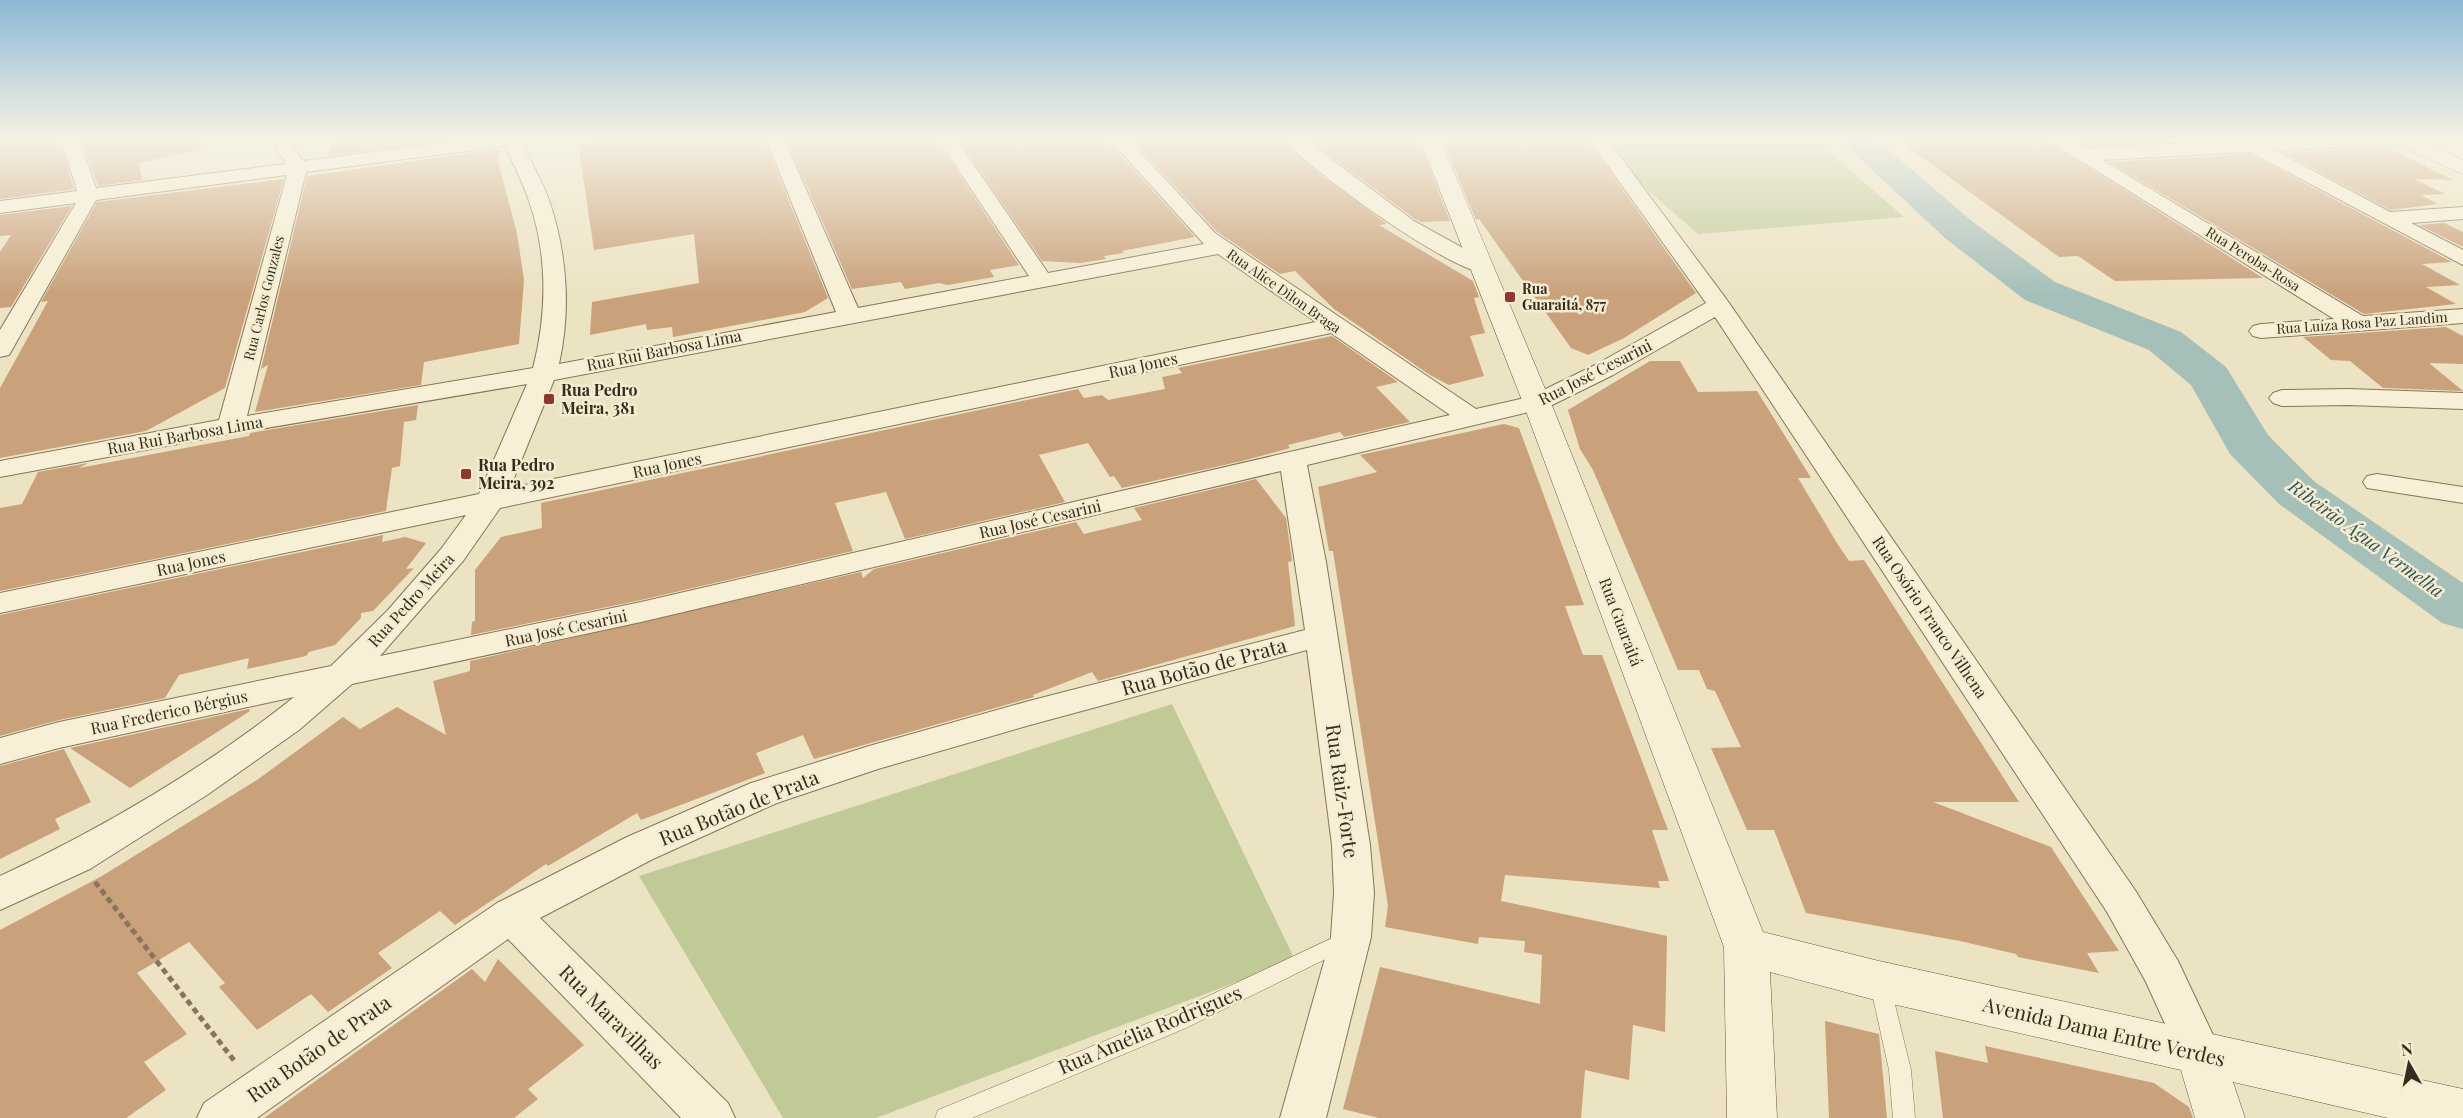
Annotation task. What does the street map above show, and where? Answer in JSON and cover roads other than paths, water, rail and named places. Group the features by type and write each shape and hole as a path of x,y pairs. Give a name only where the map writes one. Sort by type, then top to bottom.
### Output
{"street":[{"path":"0,350 65,242 88,195 87,191"},
{"path":"0,207 118,191"},
{"name":"Rua Carlos Gonzales","path":"231,426 292,191"},
{"name":"Rua Pedro Meira","path":"0,894 76,858 194,785 287,721 340,677 399,617 444,564 490,502 544,374 553,337 556,297 552,252 535,191"},
{"path":"797,191 849,315"},
{"path":"982,191 1042,280"},
{"name":"Rua Alice Dilon Braga","path":"1166,191 1208,237 1221,247 1471,418"},
{"path":"1359,191 1398,222 1442,249 1482,268"},
{"name":"Rua Guaraitá","path":"1451,191 1537,403 1746,947 1752,1118"},
{"name":"Rua Osório Franco Vilhena","path":"1636,191 1719,305 2121,901 2163,974 2200,1054 2220,1118"},
{"name":"Rua Peroba-Rosa","path":"2141,191 2358,323"},
{"path":"2336,191 2463,259"},
{"path":"2386,218 2463,213"},
{"name":"Rua Rui Barbosa Lima","path":"0,469 231,426 544,374 1221,247"},
{"name":"Rua José Cesarini","path":"340,677 641,612 1537,403 1604,370 1719,305"},
{"name":"Rua Luíza Rosa Paz Landim","path":"2261,331 2463,316"},
{"name":"Rua Jones","path":"0,603 1334,325"},
{"path":"2282,398 2348,396 2463,401"},
{"name":"Rua Raiz-Forte","path":"1293,461 1351,845 1354,894 1352,937 1303,1118"},
{"path":"2377,482 2463,495"},
{"name":"Rua Botão de Prata","path":"220,1118 511,915 640,848 764,793 869,759 1029,713 1321,636"},
{"name":"Rua Frederico Bérgius","path":"0,751 59,735 340,677"},
{"name":"Rua Maravilhas","path":"511,915 712,1118"},
{"name":"Avenida Dama Entre Verdes","path":"1746,947 1879,981 2463,1112"}],"lane":[{"name":"Rua Amélia Rodrigues","path":"946,1118 1178,1021 1352,937"},
{"path":"1879,981 1900,1070 1904,1118"}],"waterway":[{"name":"Ribeirão Água Vermelha","path":"1915,191 1959,230 2040,291 2165,341 2210,377 2248,443 2297,493 2463,610"}],"place":[{"name":"Rua Guaraitá, 877","path":"1510,297"},
{"name":"Rua Pedro Meira, 381","path":"549,399"},
{"name":"Rua Pedro Meira, 392","path":"466,474"}]}
